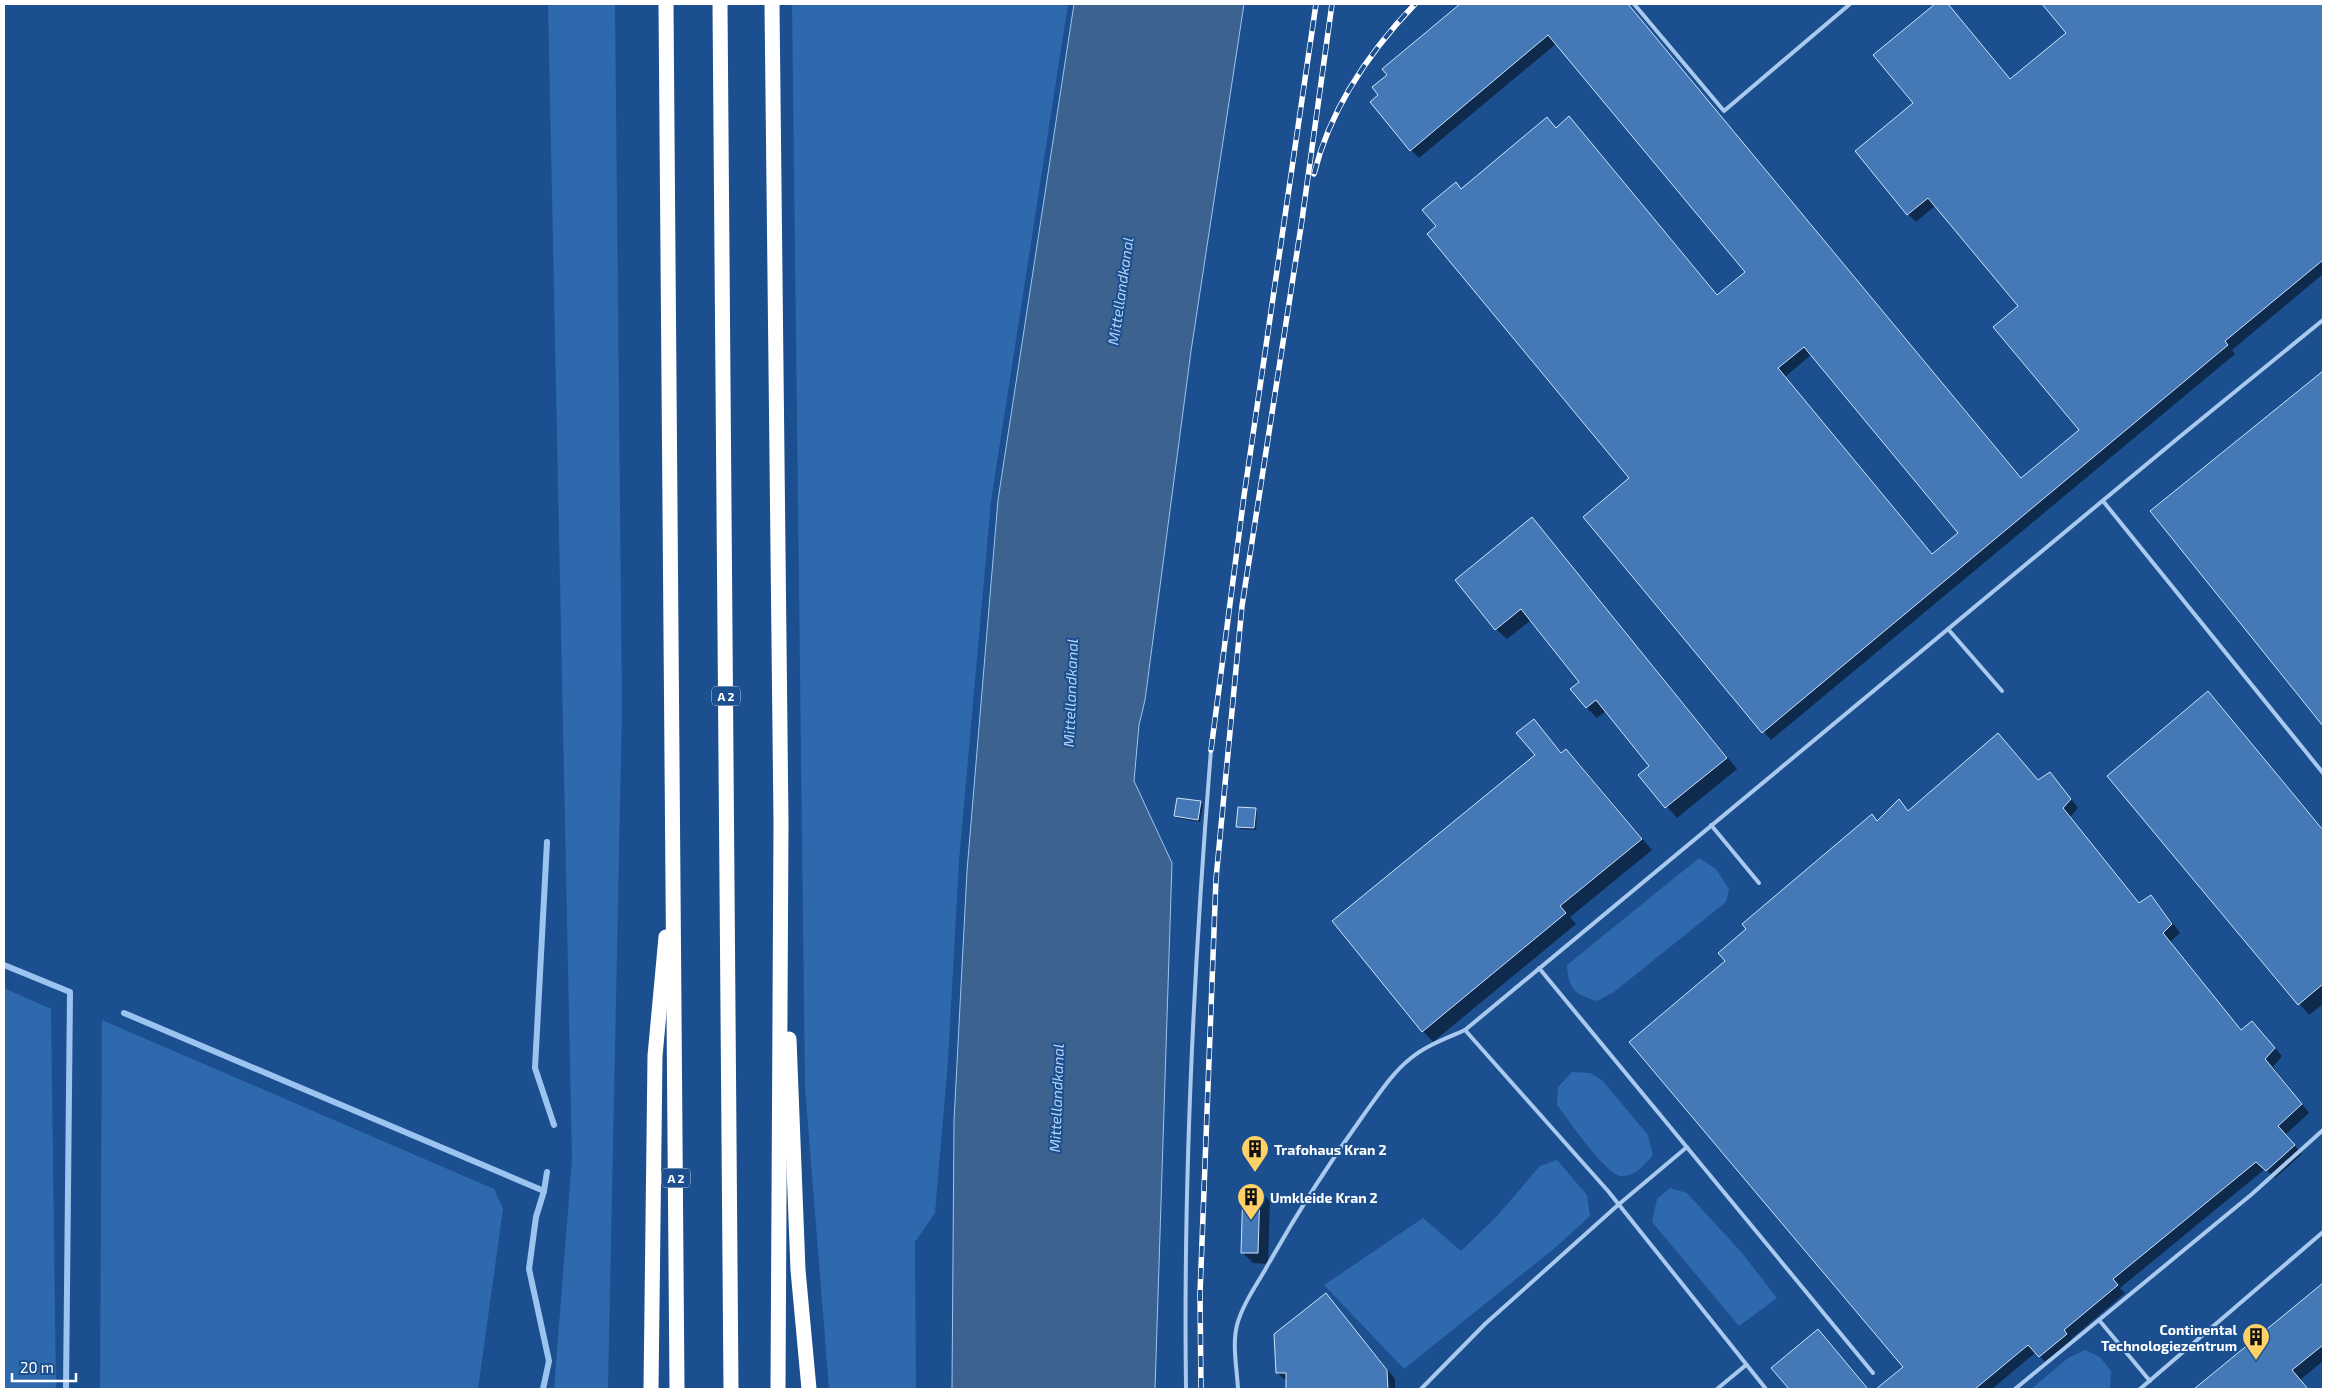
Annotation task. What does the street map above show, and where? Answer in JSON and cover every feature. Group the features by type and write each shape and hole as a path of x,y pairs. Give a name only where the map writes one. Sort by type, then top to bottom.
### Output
{"highway":[{"name":"A 2","path":"666,4 677,1389"},
{"name":"A 2","path":"720,4 731,1389"},
{"path":"772,4 781,824 778,1389"},
{"path":"781,824 798,1270 809,1389"},
{"path":"650,1389 655,1056 674,846"}],"lane":[{"path":"1634,4 1724,111 1850,4"},
{"path":"1238,1389 1237,1325 1246,1303 1306,1201 1347,1138 1392,1078 1411,1058 1440,1040 1465,1030 2102,500 2323,320"},
{"path":"2102,500 2323,772"},
{"path":"1948,629 2002,691"},
{"path":"1186,1389 1185,1294 1192,1038 1201,874 1211,750"},
{"path":"1711,825 1759,882"},
{"path":"1539,968 1873,1373"},
{"path":"1465,1030 1618,1205 1766,1389"},
{"path":"2015,1389 2252,1194 2323,1130"},
{"path":"1421,1389 1486,1324 1618,1205 1687,1147"},
{"path":"2140,1389 2323,1232"},
{"path":"2099,1320 2150,1381"},
{"path":"1717,1389 1746,1364"}],"shaded area":[{"path":"548,4 615,4 622,708 608,1389 554,1389 572,1159"},
{"path":"792,4 1068,4 991,501 959,861 948,1061 935,1213 915,1242 916,1389 829,1389 805,1087"},
{"path":"1699,858 1716,869 1729,889 1726,902 1614,992 1597,1001 1577,993 1569,980 1567,965"},
{"path":"4,988 51,1009 56,1389 4,1389"},
{"path":"102,1020 494,1189 503,1209 478,1389 100,1389"},
{"path":"1572,1072 1590,1073 1602,1080 1648,1135 1653,1155 1635,1172 1626,1176 1614,1173 1587,1145 1557,1105 1558,1087"},
{"path":"1557,1160 1587,1195 1590,1216 1556,1247 1404,1369 1324,1285 1423,1218 1461,1251 1497,1216 1540,1166"},
{"path":"1670,1188 1687,1193 1742,1253 1777,1298 1739,1326 1652,1222 1657,1199"},
{"path":"2085,1350 2100,1357 2111,1371 2110,1389 2031,1389 2068,1358"}],"water":[{"name":"Mittellandkanal","path":"1074,4 1244,4 1191,351 1145,700 1139,725 1134,781 1172,863 1155,1389 952,1389 954,1121 967,871 998,500"}],"building":[{"path":"1460,4 1628,4 2021,478 2079,430 1993,327 2018,306 1928,198 1907,215 1855,151 1913,103 1873,55 1935,4 1948,4 2010,79 2066,33 2042,4 2323,4 2323,260 2225,341 2228,345 1762,733 1583,517 1629,478 1427,234 1436,226 1422,210 1456,182 1461,189 1547,117 1556,128 1569,116 1717,295 1745,272 1548,35 1410,151 1370,102 1378,95 1372,87 1387,75 1382,69","holes":["1804,347 1958,533 1932,554 1778,368"]},
{"path":"2323,371 2323,726 2150,511"},
{"path":"1532,517 1727,758 1665,808 1638,775 1649,766 1596,700 1586,708 1570,689 1579,682 1521,609 1495,630 1455,580"},
{"path":"2208,691 2323,830 2323,984 2298,1005 2107,776"},
{"path":"1534,719 1561,753 1566,749 1642,839 1560,906 1566,913 1422,1032 1332,921 1535,755 1516,733"},
{"path":"1998,733 2038,780 2050,772 2071,799 2063,808 2139,903 2151,895 2172,924 2163,933 2241,1030 2252,1021 2275,1048 2265,1059 2302,1104 2278,1126 2295,1145 2266,1171 2256,1162 2113,1279 2118,1285 2064,1330 2067,1334 2039,1357 2028,1345 1975,1389 1876,1389 1903,1367 1629,1042 1725,961 1718,953 1746,929 1742,924 1872,814 1877,821 1899,799 1908,811"},
{"path":"1177,798 1201,801 1198,820 1174,816"},
{"path":"1238,807 1256,808 1254,828 1236,827"},
{"name":"Umkleide Kran 2","path":"1243,1188 1260,1189 1258,1253 1241,1253"},
{"path":"2323,1283 2323,1345 2292,1370 2308,1389 2194,1389"},
{"path":"1326,1293 1387,1370 1388,1389 1286,1389 1286,1373 1276,1373 1274,1334"},
{"path":"1818,1329 1868,1389 1789,1389 1771,1368"}],"waterway":[{"path":"547,842 535,1068 554,1125"},
{"path":"4,965 70,992 66,1389"},
{"path":"124,1013 544,1191 536,1217 529,1269 549,1361 543,1389"},
{"path":"544,1191 547,1172"}],"railway":[{"path":"1211,750 1244,496 1316,4"},
{"path":"1201,1389 1200,1294 1216,879 1242,606 1302,220 1332,4"},
{"path":"1314,174 1330,127 1354,82 1382,41 1415,4"}],"place":[{"name":"Trafohaus Kran 2","path":"1255,1173"},
{"name":"Umkleide Kran 2","path":"1251,1221"},
{"name":"Continental Technologiezentrum","path":"2256,1361"}]}
